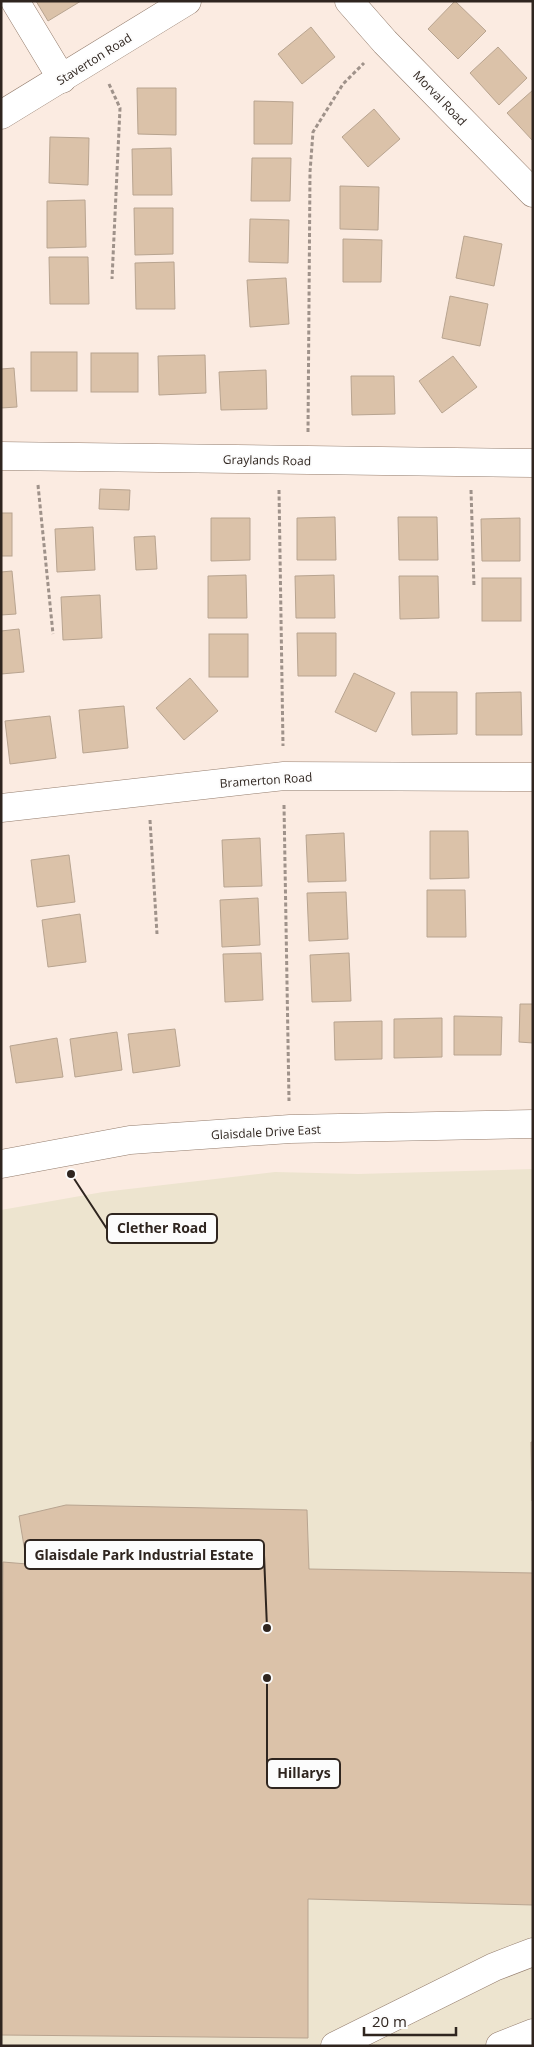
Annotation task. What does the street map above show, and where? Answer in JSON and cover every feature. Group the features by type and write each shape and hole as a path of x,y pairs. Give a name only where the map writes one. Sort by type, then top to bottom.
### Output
{"street":[{"path":"15,1 62,79"},
{"name":"Staverton Road","path":"1,115 187,1"},
{"name":"Morval Road","path":"349,1 385,42 533,193"},
{"name":"Graylands Road","path":"1,456 533,463"},
{"name":"Bramerton Road","path":"1,808 284,776 533,777"},
{"name":"Glaisdale Drive East","path":"1,1164 130,1140 290,1129 533,1124"},
{"path":"335,2046 494,1967 533,1952"},
{"path":"500,2046 533,2033"}],"path":[{"path":"308,460 310,172 313,132 343,84 385,42"},
{"path":"97,57 120,108 112,279"},
{"path":"35,457 53,634"},
{"path":"278,460 290,1129"},
{"path":"470,462 474,587"},
{"path":"148,791 156,934"}],"shaded area":[{"path":"533,1169 533,2046 1,2046 1,1210 103,1192 275,1172 358,1174"}],"building":[{"path":"36,1 81,1 48,21"},
{"path":"455,1 486,31 458,59 428,29"},
{"path":"311,27 335,57 302,84 278,54"},
{"path":"498,47 527,78 499,105 470,73"},
{"path":"137,88 176,88 176,135 138,134"},
{"path":"533,90 533,141 507,113"},
{"path":"254,101 293,102 292,144 254,144"},
{"path":"374,109 400,139 368,167 342,137"},
{"path":"50,137 89,138 88,185 49,183"},
{"path":"171,148 172,195 133,195 132,149"},
{"path":"252,158 291,158 290,201 251,201"},
{"path":"340,186 379,187 378,230 340,229"},
{"path":"85,200 86,247 47,248 47,201"},
{"path":"134,208 173,208 173,254 135,255"},
{"path":"250,219 289,220 288,263 249,262"},
{"path":"464,236 502,244 494,286 456,278"},
{"path":"343,239 382,240 381,282 343,282"},
{"path":"49,257 88,257 89,304 50,304"},
{"path":"174,262 175,309 136,309 135,263"},
{"path":"286,278 289,324 250,327 247,280"},
{"path":"450,296 488,304 480,346 442,338"},
{"path":"31,352 77,352 77,391 31,391"},
{"path":"91,353 138,353 138,392 91,392"},
{"path":"205,355 206,393 159,395 158,356"},
{"path":"453,356 477,387 442,413 419,381"},
{"path":"14,368 17,407 1,408 1,369"},
{"path":"266,370 267,409 221,410 219,372"},
{"path":"351,376 394,376 395,414 352,415"},
{"path":"100,489 130,490 129,510 99,509"},
{"path":"1,513 12,513 12,556 1,556"},
{"path":"335,517 336,560 297,560 297,518"},
{"path":"398,517 437,517 438,560 399,560"},
{"path":"211,518 250,518 250,560 211,561"},
{"path":"520,518 520,561 482,561 481,519"},
{"path":"93,527 95,570 57,572 55,529"},
{"path":"155,536 157,569 136,570 134,537"},
{"path":"12,571 16,614 1,615 1,572"},
{"path":"246,575 247,618 208,618 208,576"},
{"path":"334,575 335,618 296,618 295,576"},
{"path":"399,576 438,576 439,618 400,619"},
{"path":"482,578 521,578 521,621 482,621"},
{"path":"100,595 102,638 63,640 61,597"},
{"path":"19,629 24,672 1,674 1,631"},
{"path":"297,633 336,633 336,676 298,676"},
{"path":"209,634 248,634 248,677 209,677"},
{"path":"354,673 395,693 376,732 335,712"},
{"path":"190,678 218,711 184,740 156,708"},
{"path":"411,692 457,692 457,734 412,735"},
{"path":"521,692 522,735 476,735 476,693"},
{"path":"124,706 128,748 83,753 79,710"},
{"path":"50,716 56,758 10,764 5,721"},
{"path":"430,831 468,831 469,878 430,879"},
{"path":"344,833 346,881 308,882 306,835"},
{"path":"260,838 262,886 224,887 222,840"},
{"path":"69,855 75,902 37,907 31,860"},
{"path":"427,890 465,890 466,937 427,937"},
{"path":"346,892 348,939 309,941 307,893"},
{"path":"258,898 260,945 222,947 220,900"},
{"path":"80,914 86,962 48,967 42,920"},
{"path":"261,953 263,1000 225,1002 223,954"},
{"path":"349,953 351,1001 312,1002 310,955"},
{"path":"520,1004 533,1004 533,1043 519,1042"},
{"path":"454,1016 502,1017 501,1055 454,1055"},
{"path":"442,1018 442,1057 394,1058 394,1019"},
{"path":"382,1021 382,1059 335,1060 334,1022"},
{"path":"175,1029 180,1066 133,1073 128,1034"},
{"path":"117,1032 122,1070 75,1077 70,1039"},
{"path":"57,1038 63,1077 16,1083 10,1046"},
{"path":"531,1442 533,1442 533,1501 532,1501"},
{"path":"66,1505 307,1510 309,1569 533,1573 533,1905 308,1899 308,2038 1,2035 3,1562 27,1564 19,1516"}],"place":[{"name":"Clether Road","path":"71,1174"},
{"name":"Glaisdale Park Industrial Estate","path":"267,1628"},
{"name":"Hillarys","path":"267,1678"}]}
